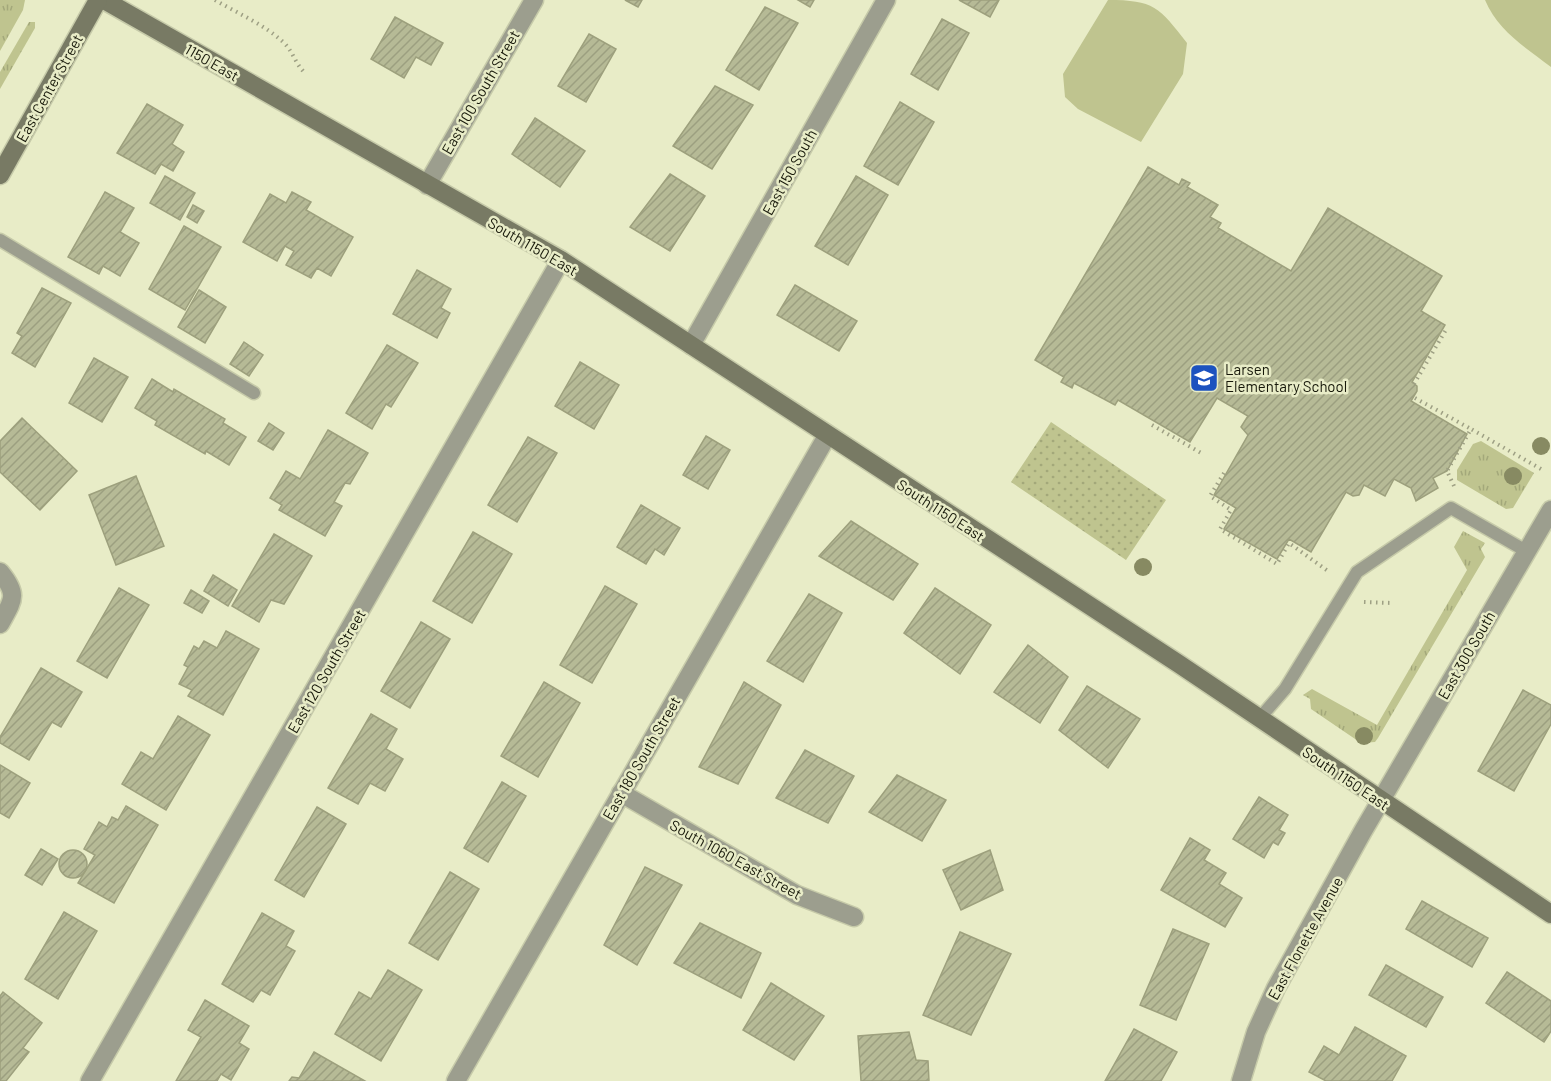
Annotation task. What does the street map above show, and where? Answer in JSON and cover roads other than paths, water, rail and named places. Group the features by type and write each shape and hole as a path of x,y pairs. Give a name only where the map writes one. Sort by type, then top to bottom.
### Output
{"street":[{"name":"East Center Street","path":"0,175 98,0"},
{"name":"1150 East","path":"104,0 319,123"},
{"name":"East 100 South Street","path":"427,184 534,0"},
{"name":"East 150 South","path":"691,345 886,0"},
{"name":"South 1150 East","path":"319,123 561,260 1179,664 1551,914"},
{"name":"East 120 South Street","path":"90,1081 561,260"},
{"name":"East 180 South Street","path":"456,1081 827,436"},
{"name":"East 300 South","path":"1382,801 1551,510"},
{"path":"0,572 13,589 13,600 0,624"},
{"name":"South 1060 East Street","path":"621,794 796,895 854,917"},
{"name":"East Flonette Avenue","path":"1241,1081 1256,1032 1276,988 1382,801"}],"lane":[{"path":"0,240 254,393"},
{"path":"1259,719 1285,689 1357,572 1451,508 1526,551"}],"place":[{"name":"Larsen Elementary School","path":"1204,378"}]}
